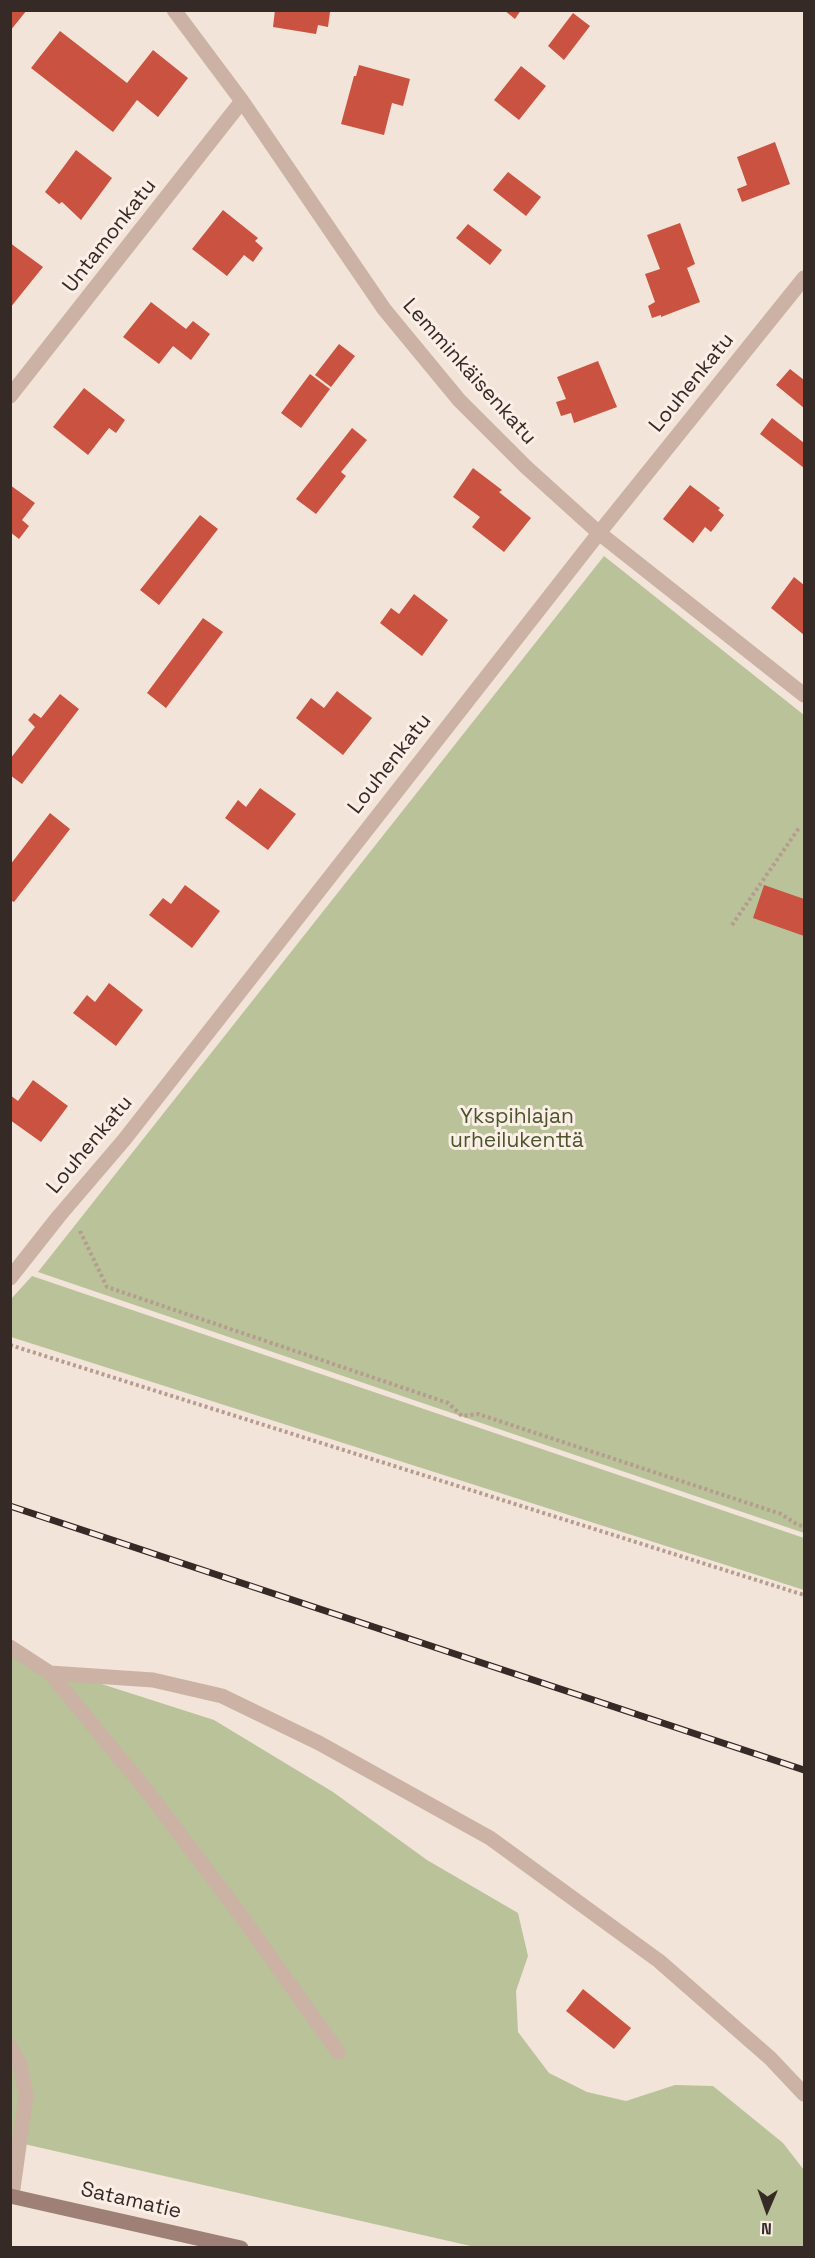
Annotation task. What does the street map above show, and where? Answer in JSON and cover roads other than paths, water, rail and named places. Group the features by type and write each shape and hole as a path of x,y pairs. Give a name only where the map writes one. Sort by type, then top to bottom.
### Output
{"main road":[{"name":"Satamatie","path":"11,2196 241,2247"}],"street":[{"name":"Lemminkäisenkatu","path":"174,10 242,100 384,309 459,400 526,467 599,533 804,695"},
{"name":"Untamonkatu","path":"10,396 242,100"},
{"name":"Louhenkatu","path":"10,1278 67,1206 124,1140 599,533 804,278"},
{"path":"10,1647 50,1673 151,1796 242,1917 338,2052"},
{"path":"50,1673 153,1680 222,1696 320,1743 490,1838 659,1961 770,2058 804,2094"},
{"path":"10,2047 20,2065 26,2096 11,2196"}],"railway":[{"path":"10,1506 804,1770"}],"park label":[{"name":"Ykspihlajan urheilukenttä","path":"517,1129"}]}
